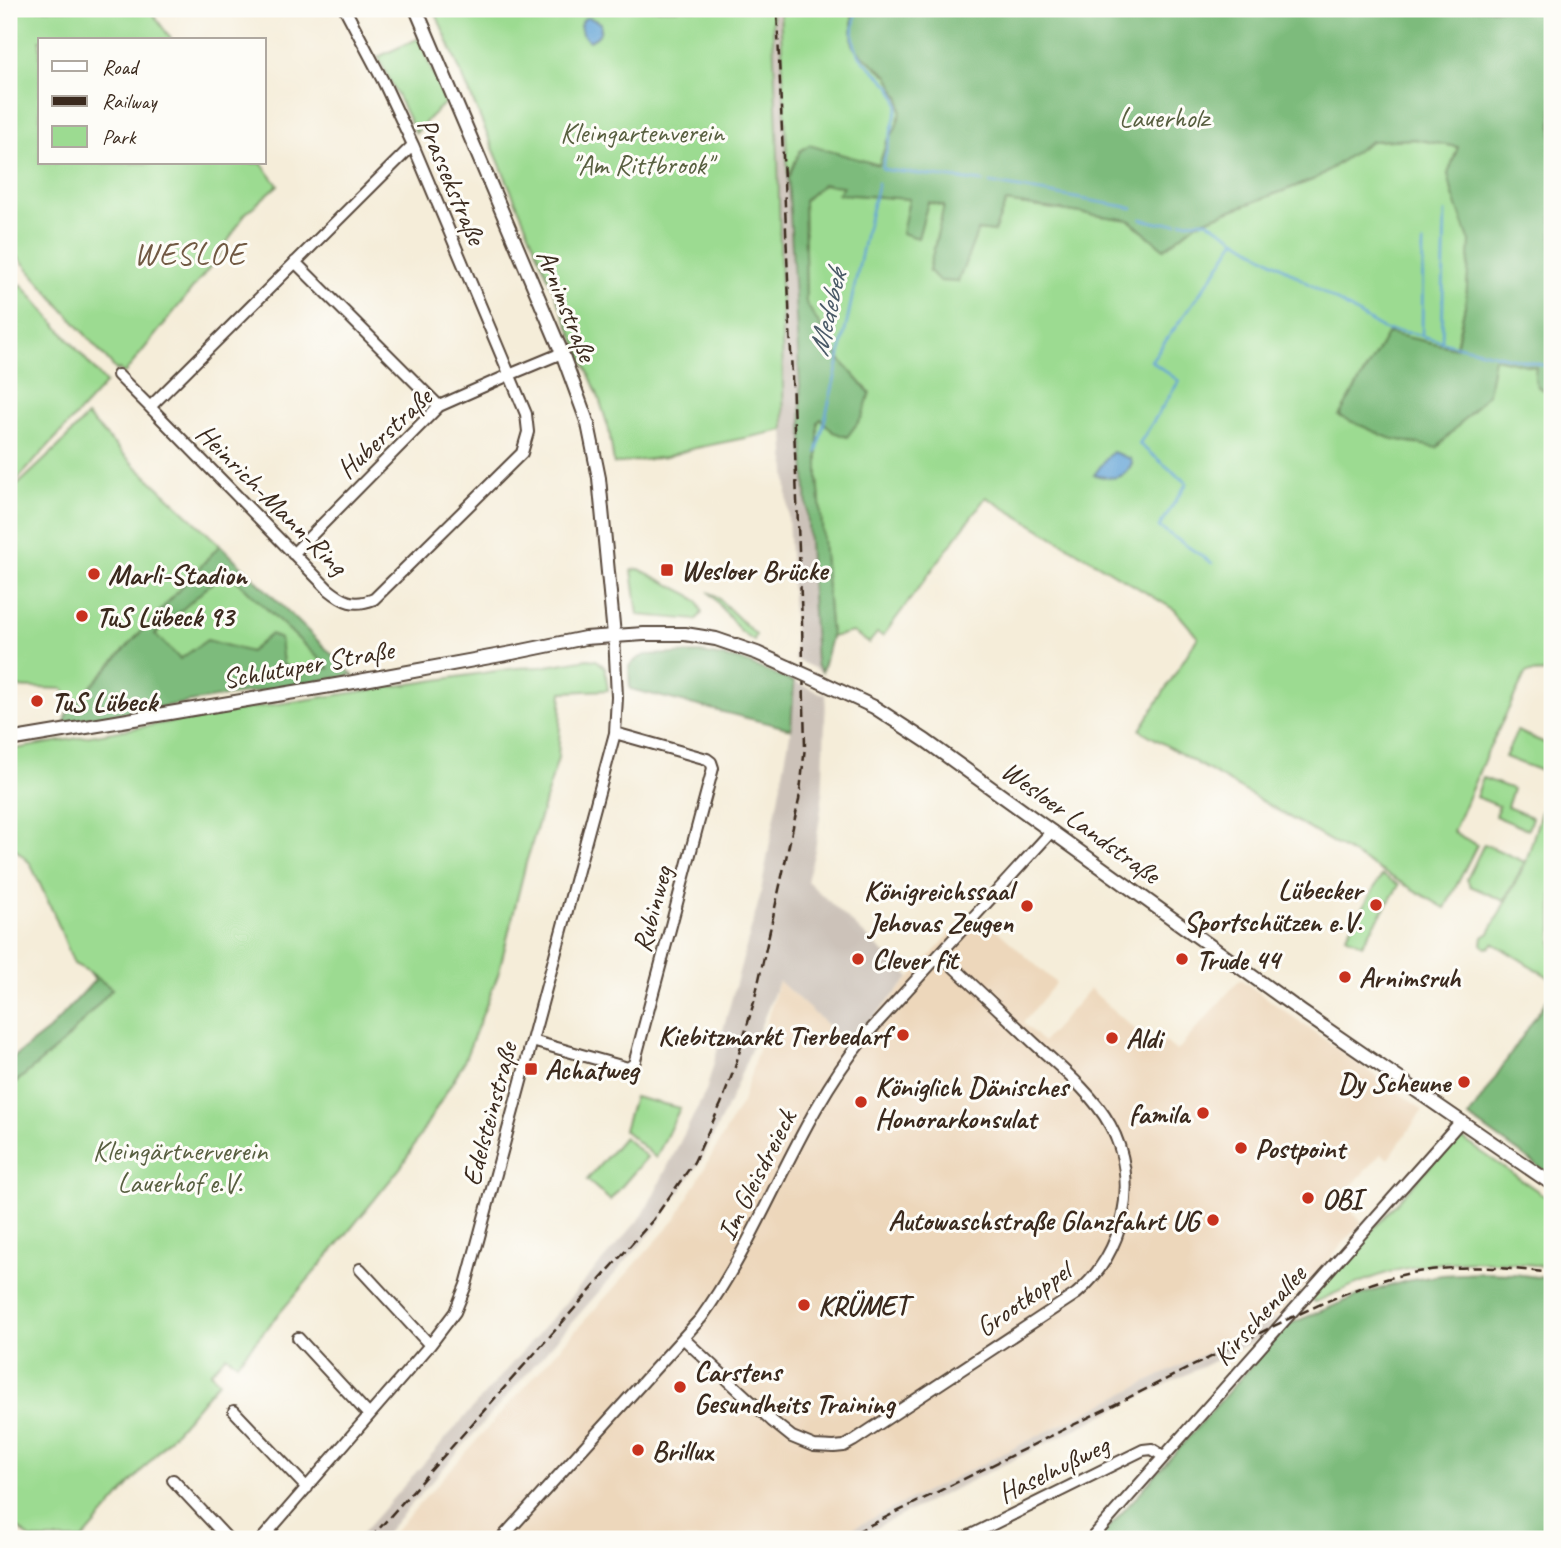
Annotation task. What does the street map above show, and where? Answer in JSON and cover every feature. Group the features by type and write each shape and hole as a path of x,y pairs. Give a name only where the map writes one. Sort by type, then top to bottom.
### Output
{"main road":[{"name":"Arnimstraße","path":"416,9 562,354 588,424 599,478 614,635"},
{"name":"Wesloer Landstraße","path":"614,635 685,634 716,639 757,653 874,707 956,762 1302,1012 1552,1184"},
{"name":"Schlutuper Straße","path":"9,740 614,635"}],"street":[{"name":"Prassekstraße","path":"345,9 383,81 412,145 509,375"},
{"path":"150,407 412,145"},
{"path":"295,262 439,407"},
{"name":"Huberstraße","path":"293,554 439,407 562,354"},
{"name":"Heinrich-Mann-Ring","path":"118,375 338,597 348,602 362,603 374,599 522,453 528,432 526,414 509,375"},
{"name":"Edelsteinstraße","path":"262,1539 430,1345 455,1312 466,1285 615,733 617,697 614,635"},
{"name":"Rubinweg","path":"532,1041 628,1069 634,1064 713,768 708,759 615,733"},
{"name":"Im Gleisdreieck","path":"500,1539 684,1339 717,1297 832,1080 866,1035 1052,831"},
{"name":"Grootkoppel","path":"684,1339 792,1437 814,1446 844,1446 1079,1293 1095,1275 1114,1245 1126,1194 1122,1157 1110,1125 1076,1082 941,955"},
{"name":"Kirschenallee","path":"1091,1539 1461,1121"},
{"path":"360,1269 430,1345"},
{"path":"298,1338 369,1415"},
{"path":"234,1410 307,1488"},
{"name":"Haselnußweg","path":"963,1539 1143,1450 1152,1449 1163,1456"},
{"path":"173,1480 228,1539"}],"shaded area":[{"path":"772,9 780,9 816,664 822,672 795,659 784,430"},
{"path":"794,682 826,695 822,802 807,881 910,977 849,1045 779,981 729,1103 701,1161 656,1227 381,1539 357,1539 643,1215 706,1091 760,897 791,729"},
{"path":"973,909 1056,983 1023,1023 1043,1042 1090,989 1151,1044 1165,1042 1177,1051 1240,979 1423,1110 1388,1159 1381,1153 1339,1200 1362,1222 1279,1317 831,1539 388,1539 675,1220 742,1102 779,981 849,1045"},
{"path":"1279,1317 1263,1337 853,1539 831,1539 1068,1421"}],"green space":[{"path":"149,9 171,38 38,38 38,164 262,164 278,185 245,214 218,257 124,374 119,369 117,371 9,247 9,11"},
{"name":"Kleingartenverein \"Am Rittbrook\"","path":"434,9 772,9 784,430 691,449 666,457 614,464 609,430 598,395"},
{"path":"780,9 852,9 854,48 888,76 900,99 901,112 879,165 800,151 788,178"},
{"name":"Lauerholz","path":"852,9 1552,9 1552,390 1536,385 1536,367 1494,358 1488,394 1437,448 1389,438 1339,416 1388,333 1456,348 1466,301 1470,242 1448,174 1458,147 1414,139 1371,141 1315,179 1197,223 1164,249 1129,220 1006,202 994,232 978,230 958,282 939,281 929,270 944,206 928,202 918,238 902,233 909,199 838,194 843,186 823,184 804,201 806,303 842,362 870,393 862,417 847,437 833,432 821,419 818,422 818,478 831,637 822,672 816,664 788,178 800,151 809,145 879,165 887,141 895,130 901,112 900,99 888,76 854,48"},
{"path":"419,38 445,103 416,133 378,57"},
{"path":"1414,139 1458,147 1448,174 1471,242 1466,301 1455,349 1339,416 1493,357 1536,367 1552,354 1552,672 1526,673 1487,753 1453,832 1477,845 1445,908 1140,730 1198,637 1175,610 986,497 883,636 877,633 869,643 853,632 831,637 818,478 818,422 821,419 833,432 870,393 842,362 806,303 804,201 823,184 844,186 839,193 909,199 918,238 928,202 944,206 929,270 978,230 994,232 1006,202 1129,220 1164,249 1197,223 1315,179 1371,141"},
{"path":"21,284 106,383 19,478 9,483 9,298"},
{"name":"TuS Lübeck 93","path":"87,416 130,461 220,545 67,713 64,689 9,687 9,493"},
{"path":"220,545 353,675 65,723 67,713","holes":["226,570 329,668 302,673 283,664 280,639 271,634 250,652 207,640 180,659 155,634"]},
{"path":"639,569 690,595 698,602 702,613 696,620 638,615 632,570"},
{"path":"226,570 329,668 302,673 283,664 280,639 249,652 207,640 180,660 154,634"},
{"path":"710,593 756,635 754,641 741,632"},
{"path":"701,653 740,660 794,682 791,729 630,689 629,666 637,659 645,655"},
{"name":"Kleingärtnerverein Lauerhof e.V.","path":"596,660 605,667 608,690 562,692 558,758 526,863 498,975 463,1064 401,1167 237,1363 226,1355 210,1373 219,1381 83,1539 31,1539 9,1520 9,1088 65,1041 112,989 74,964 30,863 9,843 9,750 245,709"},
{"path":"1517,731 1552,746 1552,775 1505,757"},
{"path":"1483,778 1513,789 1507,807 1532,817 1528,830 1495,816 1499,806 1476,797"},
{"path":"1550,782 1552,979 1493,943 1486,948 1482,945 1483,937 1489,933 1526,862"},
{"path":"1484,844 1525,862 1504,901 1470,886 1467,879"},
{"name":"Lübecker Sportschützen e.V.","path":"1382,875 1399,885 1362,945 1346,936"},
{"path":"88,971 112,989 65,1041 9,1088 9,1061 49,1030 95,980"},
{"path":"1552,992 1552,1176 1469,1117"},
{"path":"634,1097 680,1108 656,1158 624,1130"},
{"path":"624,1137 647,1157 610,1200 587,1180"},
{"path":"1456,1137 1460,1137 1552,1201 1552,1267 1479,1261 1425,1265 1383,1274 1315,1302 1311,1298"},
{"path":"1482,1273 1552,1279 1552,1539 1099,1539 1287,1325 1360,1295 1406,1281 1442,1275"}],"water":[{"path":"585,18 601,23 599,35 589,41 582,34 580,25"},
{"path":"1113,452 1131,459 1129,469 1117,477 1094,475 1108,456"}],"waterway":[{"name":"Medebek","path":"856,9 853,34 857,51 884,79 898,105 882,168 983,182"},
{"name":"Medebek","path":"817,452 878,183"},
{"path":"990,183 1133,208"},
{"path":"1442,342 1445,212"},
{"path":"1141,219 1177,223"},
{"path":"1181,222 1207,221 1385,330 1412,333 1552,367"},
{"path":"1212,563 1159,527 1187,483 1139,444 1179,381 1151,361 1236,239"},
{"path":"1422,334 1423,243"}],"railway":[{"path":"370,1539 653,1220 694,1162 721,1104 754,1002 799,800 805,747 777,9"},
{"path":"842,1539 1284,1321 1359,1288 1406,1274 1443,1269 1497,1268 1552,1273"}],"place":[{"name":"Wesloer Brücke","path":"667,570"},
{"name":"Marli-Stadion","path":"94,574"},
{"name":"TuS Lübeck 93","path":"82,616"},
{"name":"TuS Lübeck","path":"37,701"},
{"name":"Lübecker Sportschützen e.V.","path":"1376,905"},
{"name":"Königreichssaal Jehovas Zeugen","path":"1027,906"},
{"name":"Clever fit","path":"858,959"},
{"name":"Trude 44","path":"1182,959"},
{"name":"Arnimsruh","path":"1345,977"},
{"name":"Kiebitzmarkt Tierbedarf","path":"903,1035"},
{"name":"Aldi","path":"1112,1038"},
{"name":"Achatweg","path":"531,1069"},
{"name":"Dy Scheune","path":"1464,1082"},
{"name":"Königlich Dänisches Honorarkonsulat","path":"861,1102"},
{"name":"famila","path":"1203,1113"},
{"name":"Postpoint","path":"1241,1148"},
{"name":"OBI","path":"1308,1198"},
{"name":"Autowaschstraße Glanzfahrt UG","path":"1213,1220"},
{"name":"KRÜMET","path":"804,1305"},
{"name":"Carstens Gesundheits Training","path":"680,1387"},
{"name":"Brillux","path":"638,1450"}],"district":[{"name":"WESLOE","path":"190,253"}]}
